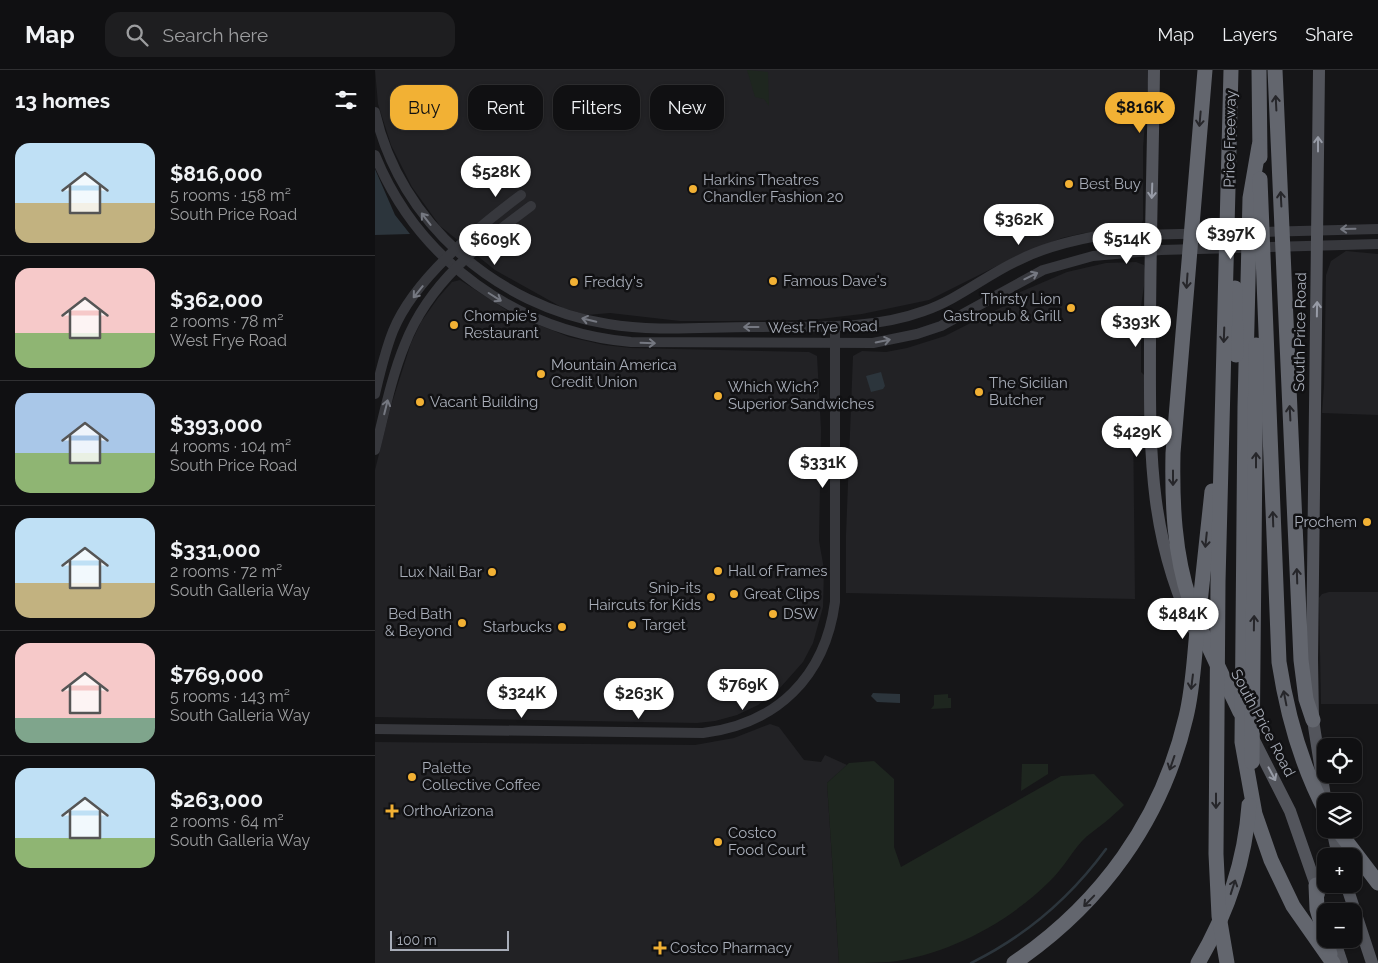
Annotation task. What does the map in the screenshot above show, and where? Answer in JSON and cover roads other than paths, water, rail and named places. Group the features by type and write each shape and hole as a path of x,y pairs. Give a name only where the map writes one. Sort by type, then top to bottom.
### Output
{"highway":[{"path":"1205,70 1175,435 1173,510 1180,562 1189,598 1241,715"},
{"name":"Price Freeway","path":"1223,388 1231,70"},
{"name":"Price Freeway","path":"1259,70 1259,146"},
{"path":"1275,70 1301,660 1306,699 1313,720"},
{"path":"1198,963 1217,929 1235,883 1244,848 1249,812 1254,672 1257,332 1255,206 1259,146"},
{"path":"1259,146 1250,198 1237,686 1245,764 1255,814 1262,837 1279,881 1293,906 1333,963"},
{"path":"1259,146 1277,637 1284,692 1298,745 1317,793"},
{"path":"1230,147 1236,187 1237,764 1253,833 1273,884 1289,916 1323,963"},
{"path":"1014,963 1052,936 1089,901 1134,844 1164,785 1187,716 1223,388"},
{"path":"1223,388 1216,718 1216,854 1219,916 1227,963"},
{"path":"1343,838 1378,884"},
{"path":"1317,893 1317,909 1333,963"}],"main road":[{"name":"South Price Road","path":"1154,70 1150,233 1156,250 1149,428 1157,514 1165,548 1191,625 1280,789 1317,885"},
{"name":"South Price Road","path":"1319,70 1313,720 1324,793"},
{"path":"1349,893 1372,963"},
{"path":"1337,948 1342,963"}],"street":[{"name":"West Frye Road","path":"375,112 387,151 403,184 430,224 460,254 493,280 527,300 566,315 597,322 652,327 835,326 890,320 925,311 1017,260 1056,245 1097,236 1300,229 1378,229"},
{"name":"West Frye Road","path":"375,156 387,182 407,215 450,264 489,294 519,310 559,327 601,338 649,343 873,343 917,334 941,326 1043,270 1093,256 1156,250 1378,244"},
{"path":"375,394 393,330 403,312 460,254 490,218 521,195"},
{"path":"460,254 531,206"},
{"path":"375,450 395,372 409,334 450,264"},
{"path":"375,729 703,733 740,726 760,717 792,694 810,672 824,647 835,602 835,326"}],"waterway":[{"path":"971,963 1010,941 1046,914 1077,884 1106,849"}],"place":[{"name":"Best Buy","path":"1069,184"},
{"name":"Harkins Theatres Chandler Fashion 20","path":"693,189"},
{"name":"Famous Dave's","path":"773,281"},
{"name":"Freddy's","path":"574,282"},
{"name":"Thirsty Lion Gastropub & Grill","path":"1071,308"},
{"name":"Chompie's Restaurant","path":"454,325"},
{"name":"Mountain America Credit Union","path":"541,374"},
{"name":"The Sicilian Butcher","path":"979,392"},
{"name":"Which Wich? Superior Sandwiches","path":"718,396"},
{"name":"Vacant Building","path":"420,402"},
{"name":"Prochem","path":"1367,522"},
{"name":"Hall of Frames","path":"718,571"},
{"name":"Lux Nail Bar","path":"492,572"},
{"name":"Great Clips","path":"734,594"},
{"name":"Snip-its Haircuts for Kids","path":"711,597"},
{"name":"DSW","path":"773,614"},
{"name":"Bed Bath & Beyond","path":"462,623"},
{"name":"Target","path":"632,625"},
{"name":"Starbucks","path":"562,627"},
{"name":"Palette Collective Coffee","path":"412,777"},
{"name":"OrthoArizona","path":"392,811"},
{"name":"Costco Food Court","path":"718,842"},
{"name":"Costco Pharmacy","path":"660,948"}]}
